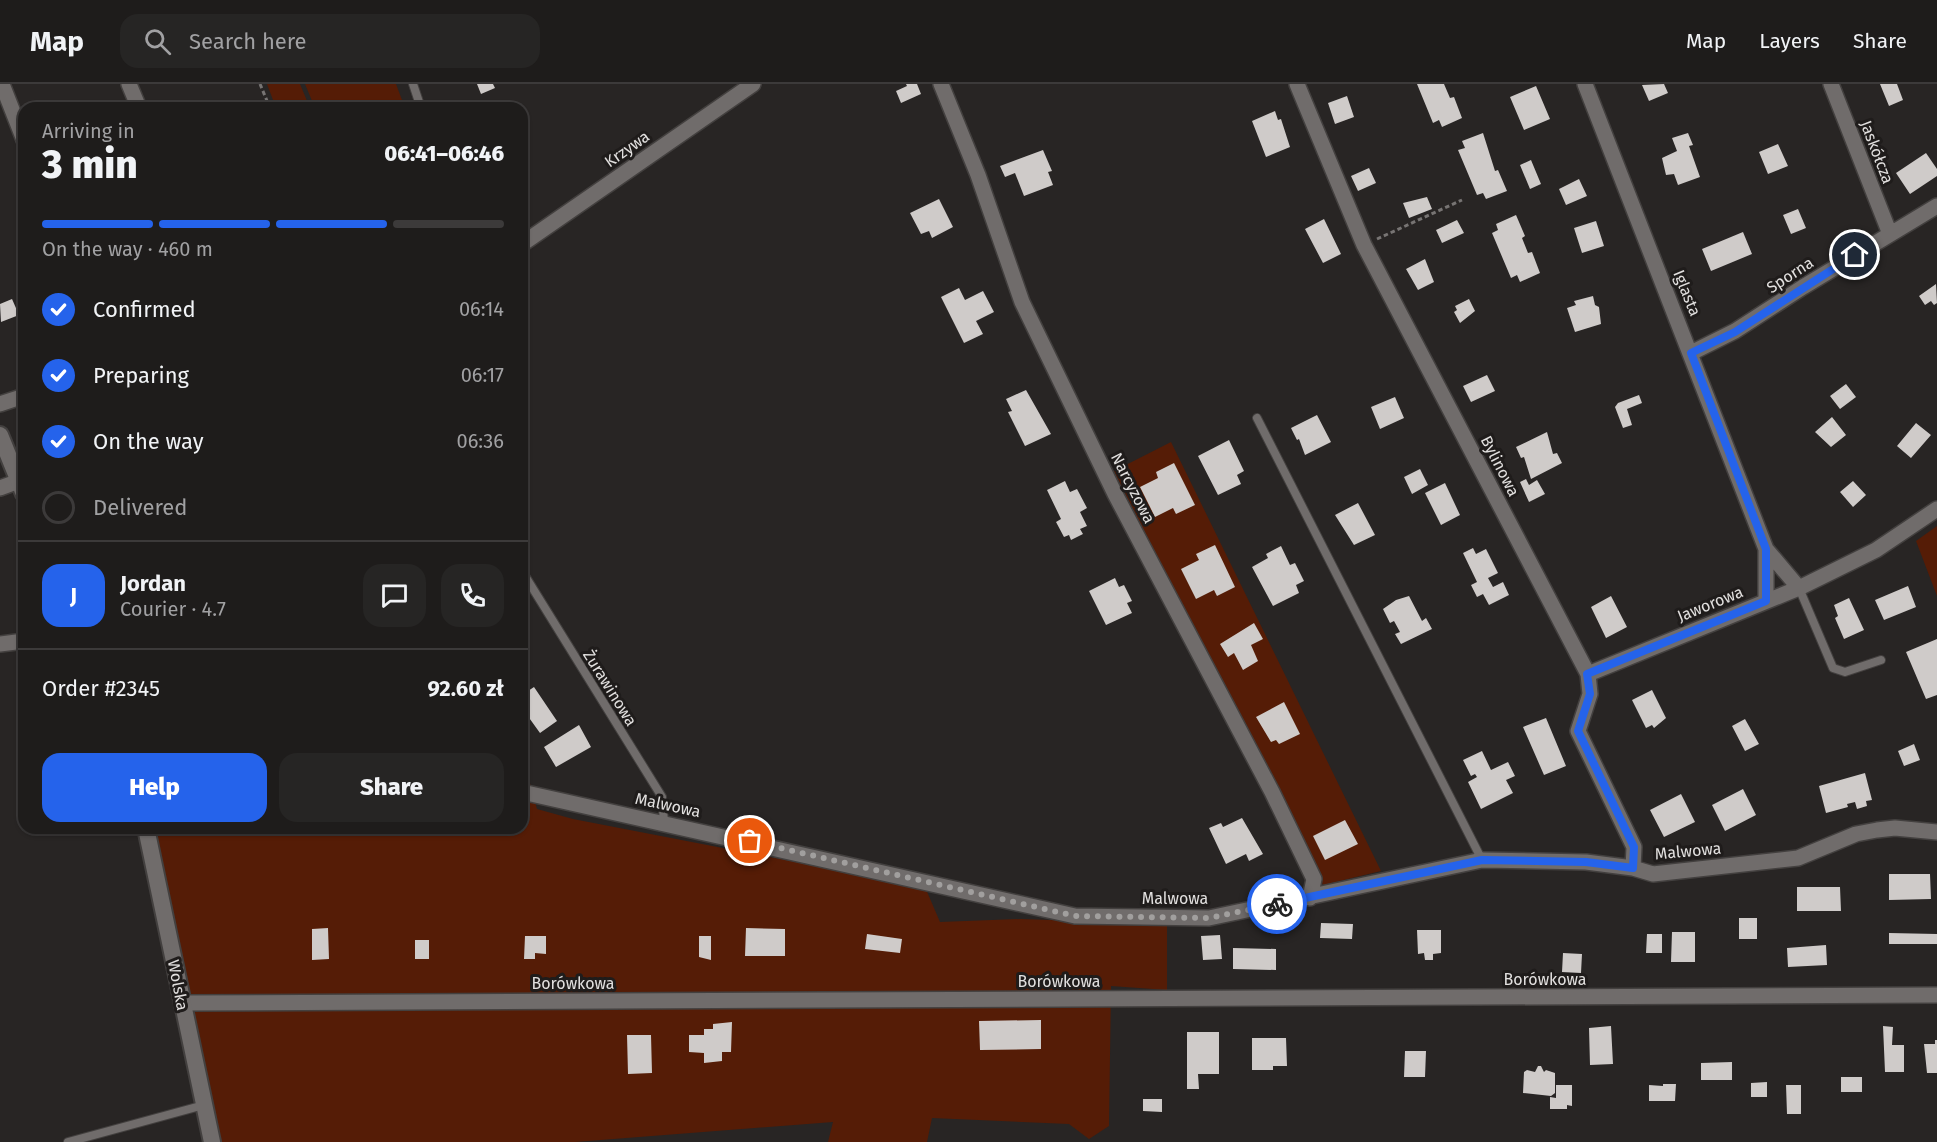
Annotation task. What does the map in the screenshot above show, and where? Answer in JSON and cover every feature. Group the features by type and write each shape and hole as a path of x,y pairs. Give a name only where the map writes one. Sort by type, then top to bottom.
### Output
{"street":[{"path":"2,84 18,125"},
{"path":"129,84 136,102"},
{"name":"Krzywa","path":"528,240 753,84"},
{"name":"Narcyzowa","path":"941,84 978,175 1022,302 1115,494 1314,879 1310,898"},
{"name":"Bylinowa","path":"1297,84 1364,245 1587,674 1590,694 1578,731 1634,847 1633,868"},
{"name":"Iglasta","path":"1585,84 1766,549 1798,588"},
{"name":"Jaskółcza","path":"1831,84 1890,234"},
{"name":"Sporna","path":"1691,353 1735,332 1937,206"},
{"path":"0,404 18,398"},
{"path":"0,435 18,480"},
{"path":"0,488 18,487"},
{"name":"Jaworowa","path":"1587,674 1798,588 1876,550 1937,509"},
{"name":"Iglasta","path":"1766,549 1766,601"},
{"path":"0,644 18,642"},
{"name":"Malwowa","path":"528,793 1075,916 1209,918 1482,860 1586,862 1633,868 1653,874 1798,858 1856,834 1877,830 1895,828 1937,832"},
{"name":"Wolska","path":"147,834 212,1142"},
{"name":"Borówkowa","path":"182,1002 1937,995"}],"lane":[{"path":"413,84 419,102"},
{"path":"1257,418 1482,860"},
{"name":"Żurawinowa","path":"528,581 662,797 664,822"},
{"path":"1798,588 1833,668 1845,672 1881,660"},
{"path":"68,1142 204,1105"}],"path":[{"path":"260,84 268,102"},
{"path":"1364,245 1462,200"}],"shaded area":[{"path":"267,84 300,84 308,102 274,102"},
{"path":"305,84 396,84 403,102 312,102"},
{"path":"1171,442 1381,871 1323,885 1114,471"},
{"path":"1937,526 1937,596 1916,541"},
{"path":"528,776 537,809 573,819 925,887 940,922 1021,919 1167,924 1167,990 1111,986 1109,1126 1089,1139 1069,1124 932,1118 927,1142 828,1142 833,1122 575,1142 221,1142 155,834 528,834"}],"building":[{"path":"477,84 493,84 495,88 481,94"},
{"path":"906,84 917,84 921,94 901,103 896,91 907,86"},
{"path":"1417,84 1444,84 1450,98 1454,97 1462,118 1442,127 1439,120 1433,123"},
{"path":"1664,84 1668,93 1649,101 1642,85"},
{"path":"1880,84 1897,84 1903,100 1889,106"},
{"path":"1536,86 1550,119 1524,130 1510,97"},
{"path":"1347,96 1354,117 1335,124 1328,103"},
{"path":"1275,111 1278,120 1281,119 1290,147 1266,157 1252,121"},
{"path":"1483,133 1495,171 1498,170 1507,191 1486,199 1483,193 1477,195 1458,150 1465,148 1462,141"},
{"path":"1688,133 1693,145 1689,146 1700,177 1678,185 1674,174 1666,175 1662,158 1677,151 1672,138"},
{"path":"1778,144 1788,166 1768,174 1759,152"},
{"path":"1043,150 1052,171 1048,172 1053,185 1024,196 1015,173 1005,177 1000,166"},
{"path":"1926,153 1937,169 1937,176 1910,194 1896,173"},
{"path":"1531,160 1541,184 1530,189 1520,165"},
{"path":"1369,168 1376,183 1358,191 1351,176"},
{"path":"1579,179 1587,196 1566,205 1559,189"},
{"path":"1427,197 1432,209 1409,218 1403,203"},
{"path":"939,199 953,227 932,238 929,231 921,234 910,213"},
{"path":"1798,209 1806,228 1791,234 1783,215"},
{"path":"1516,215 1525,236 1522,238 1528,253 1532,252 1540,273 1520,282 1517,275 1511,278 1492,233 1498,230 1496,224"},
{"path":"1324,219 1341,254 1323,263 1305,229"},
{"path":"1457,220 1464,233 1442,243 1436,230"},
{"path":"1596,221 1604,246 1582,253 1574,228"},
{"path":"1743,232 1752,254 1711,271 1702,249"},
{"path":"1425,259 1434,282 1418,290 1406,269"},
{"path":"1936,284 1937,303 1934,305 1931,301 1925,305 1919,296"},
{"path":"959,288 965,300 983,291 994,312 976,321 983,334 964,343 941,297"},
{"path":"1593,296 1595,305 1599,307 1601,324 1575,332 1567,308 1576,305 1574,301"},
{"path":"12,299 18,315 1,322 0,304"},
{"path":"1469,299 1475,311 1460,323 1454,312 1457,310 1455,306"},
{"path":"1487,375 1495,391 1471,402 1463,386"},
{"path":"1846,384 1856,397 1840,409 1830,396"},
{"path":"1026,390 1051,434 1025,446 1008,412 1012,411 1006,399"},
{"path":"1639,395 1642,403 1627,409 1632,425 1623,428 1615,407 1618,403"},
{"path":"1395,397 1404,418 1380,429 1371,407"},
{"path":"1317,415 1331,442 1305,455 1299,439 1297,440 1291,428"},
{"path":"1832,417 1846,435 1831,447 1815,432"},
{"path":"1916,423 1931,435 1911,458 1897,446"},
{"path":"1547,432 1553,454 1557,453 1562,463 1531,479 1524,457 1521,458 1516,447"},
{"path":"1229,440 1244,471 1237,475 1241,484 1218,495 1198,456"},
{"path":"1174,463 1195,505 1176,514 1173,508 1155,517 1140,487 1158,478 1156,472"},
{"path":"1420,469 1428,485 1412,494 1404,477"},
{"path":"1526,479 1529,485 1537,480 1545,494 1529,502 1520,482"},
{"path":"1065,481 1070,492 1077,489 1087,508 1080,512 1087,526 1080,529 1083,534 1071,540 1069,535 1064,537 1056,522 1061,519 1047,490"},
{"path":"1853,481 1866,495 1853,507 1840,492"},
{"path":"1445,483 1460,515 1441,525 1425,493"},
{"path":"1358,503 1375,535 1354,545 1335,515"},
{"path":"1215,545 1235,587 1217,596 1214,590 1196,599 1181,569 1199,560 1196,554"},
{"path":"1281,546 1290,565 1295,563 1304,581 1296,585 1299,593 1273,606 1252,567 1268,558 1266,554"},
{"path":"1473,548 1476,554 1486,549 1498,573 1488,578 1493,587 1503,582 1509,595 1489,605 1483,594 1477,597 1471,585 1477,582 1463,553"},
{"path":"1115,578 1119,587 1124,585 1132,601 1127,603 1132,613 1106,625 1089,591"},
{"path":"1908,586 1916,607 1884,620 1875,600"},
{"path":"1409,596 1422,621 1426,618 1432,629 1401,644 1395,634 1400,632 1394,621 1390,623 1383,609 1396,600"},
{"path":"1611,596 1627,627 1606,638 1591,607"},
{"path":"1849,598 1864,630 1844,639 1835,618 1838,616 1834,605"},
{"path":"1254,623 1263,639 1251,645 1258,661 1243,670 1234,653 1228,657 1220,644"},
{"path":"1937,639 1937,695 1926,699 1906,652"},
{"path":"534,687 557,721 540,733 528,716 528,691"},
{"path":"1652,690 1666,718 1654,728 1652,725 1646,728 1632,700"},
{"path":"1284,702 1300,734 1279,744 1276,740 1271,742 1256,717"},
{"path":"1546,718 1566,766 1544,775 1523,727"},
{"path":"1745,719 1759,744 1745,751 1732,726"},
{"path":"579,725 591,747 556,767 544,747"},
{"path":"1914,744 1920,760 1904,766 1898,751"},
{"path":"1482,751 1491,770 1508,762 1515,776 1506,780 1513,793 1481,809 1468,782 1477,777 1475,774 1471,776 1463,760"},
{"path":"1865,773 1872,800 1866,801 1867,806 1857,809 1855,802 1847,804 1848,807 1826,813 1819,786"},
{"path":"1743,789 1756,815 1725,831 1712,805"},
{"path":"1681,794 1695,822 1664,837 1650,810"},
{"path":"1242,818 1263,854 1249,861 1246,854 1226,864 1209,828 1221,823 1223,827"},
{"path":"1345,820 1358,844 1325,860 1313,836"},
{"path":"1889,874 1930,874 1931,899 1889,900"},
{"path":"1797,887 1840,887 1841,911 1797,911"},
{"path":"1739,918 1757,918 1757,939 1739,939"},
{"path":"1321,923 1353,924 1352,939 1320,938"},
{"path":"328,928 329,959 312,960 312,929"},
{"path":"746,928 785,929 785,956 745,956"},
{"path":"1417,930 1441,930 1441,953 1433,954 1433,960 1425,960 1424,953 1418,954"},
{"path":"1672,932 1695,932 1695,962 1671,962"},
{"path":"1889,933 1937,934 1937,944 1889,944"},
{"path":"867,934 902,939 900,953 865,949"},
{"path":"1647,934 1662,934 1662,953 1646,953"},
{"path":"1220,935 1222,959 1203,960 1201,936"},
{"path":"525,936 546,936 546,954 535,953 535,959 524,959"},
{"path":"699,936 711,936 711,960 699,957"},
{"path":"415,940 429,940 429,959 415,959"},
{"path":"1826,945 1827,965 1788,967 1787,948"},
{"path":"1233,948 1276,949 1276,970 1233,969"},
{"path":"1563,953 1582,954 1581,973 1562,972"},
{"path":"1041,1020 1041,1049 980,1050 979,1021"},
{"path":"732,1022 731,1052 722,1052 722,1061 704,1063 704,1053 689,1052 689,1035 704,1035 704,1029 713,1029 713,1024"},
{"path":"1611,1026 1613,1064 1590,1065 1589,1028"},
{"path":"1883,1026 1893,1027 1892,1045 1904,1045 1904,1072 1885,1072"},
{"path":"1187,1032 1219,1032 1219,1074 1198,1074 1199,1089 1187,1089"},
{"path":"627,1035 651,1035 652,1073 628,1074"},
{"path":"1252,1038 1286,1038 1287,1066 1273,1066 1273,1070 1252,1070"},
{"path":"1937,1040 1937,1073 1927,1073 1924,1044 1935,1044"},
{"path":"1405,1051 1426,1051 1425,1077 1404,1077"},
{"path":"1732,1062 1732,1080 1701,1080 1701,1063"},
{"path":"1538,1066 1541,1066 1544,1072 1546,1070 1555,1073 1555,1093 1551,1096 1523,1093 1524,1072 1527,1070 1535,1072"},
{"path":"1841,1077 1862,1077 1862,1092 1841,1092"},
{"path":"1767,1082 1767,1097 1751,1097 1751,1083"},
{"path":"1663,1084 1676,1084 1675,1101 1649,1101 1649,1085 1663,1086"},
{"path":"1556,1085 1572,1085 1572,1106 1567,1105 1567,1109 1550,1109 1550,1097 1556,1098"},
{"path":"1786,1085 1801,1085 1801,1114 1787,1114"},
{"path":"1143,1099 1162,1099 1162,1112 1143,1111"}],"way so far":[{"path":"750,841 1075,916 1209,918 1277,904"}],"route":[{"path":"1277,904 1482,860 1586,862 1633,868 1634,847 1578,731 1590,694 1587,674 1766,601 1766,549 1691,353 1735,332 1855,255"}]}
